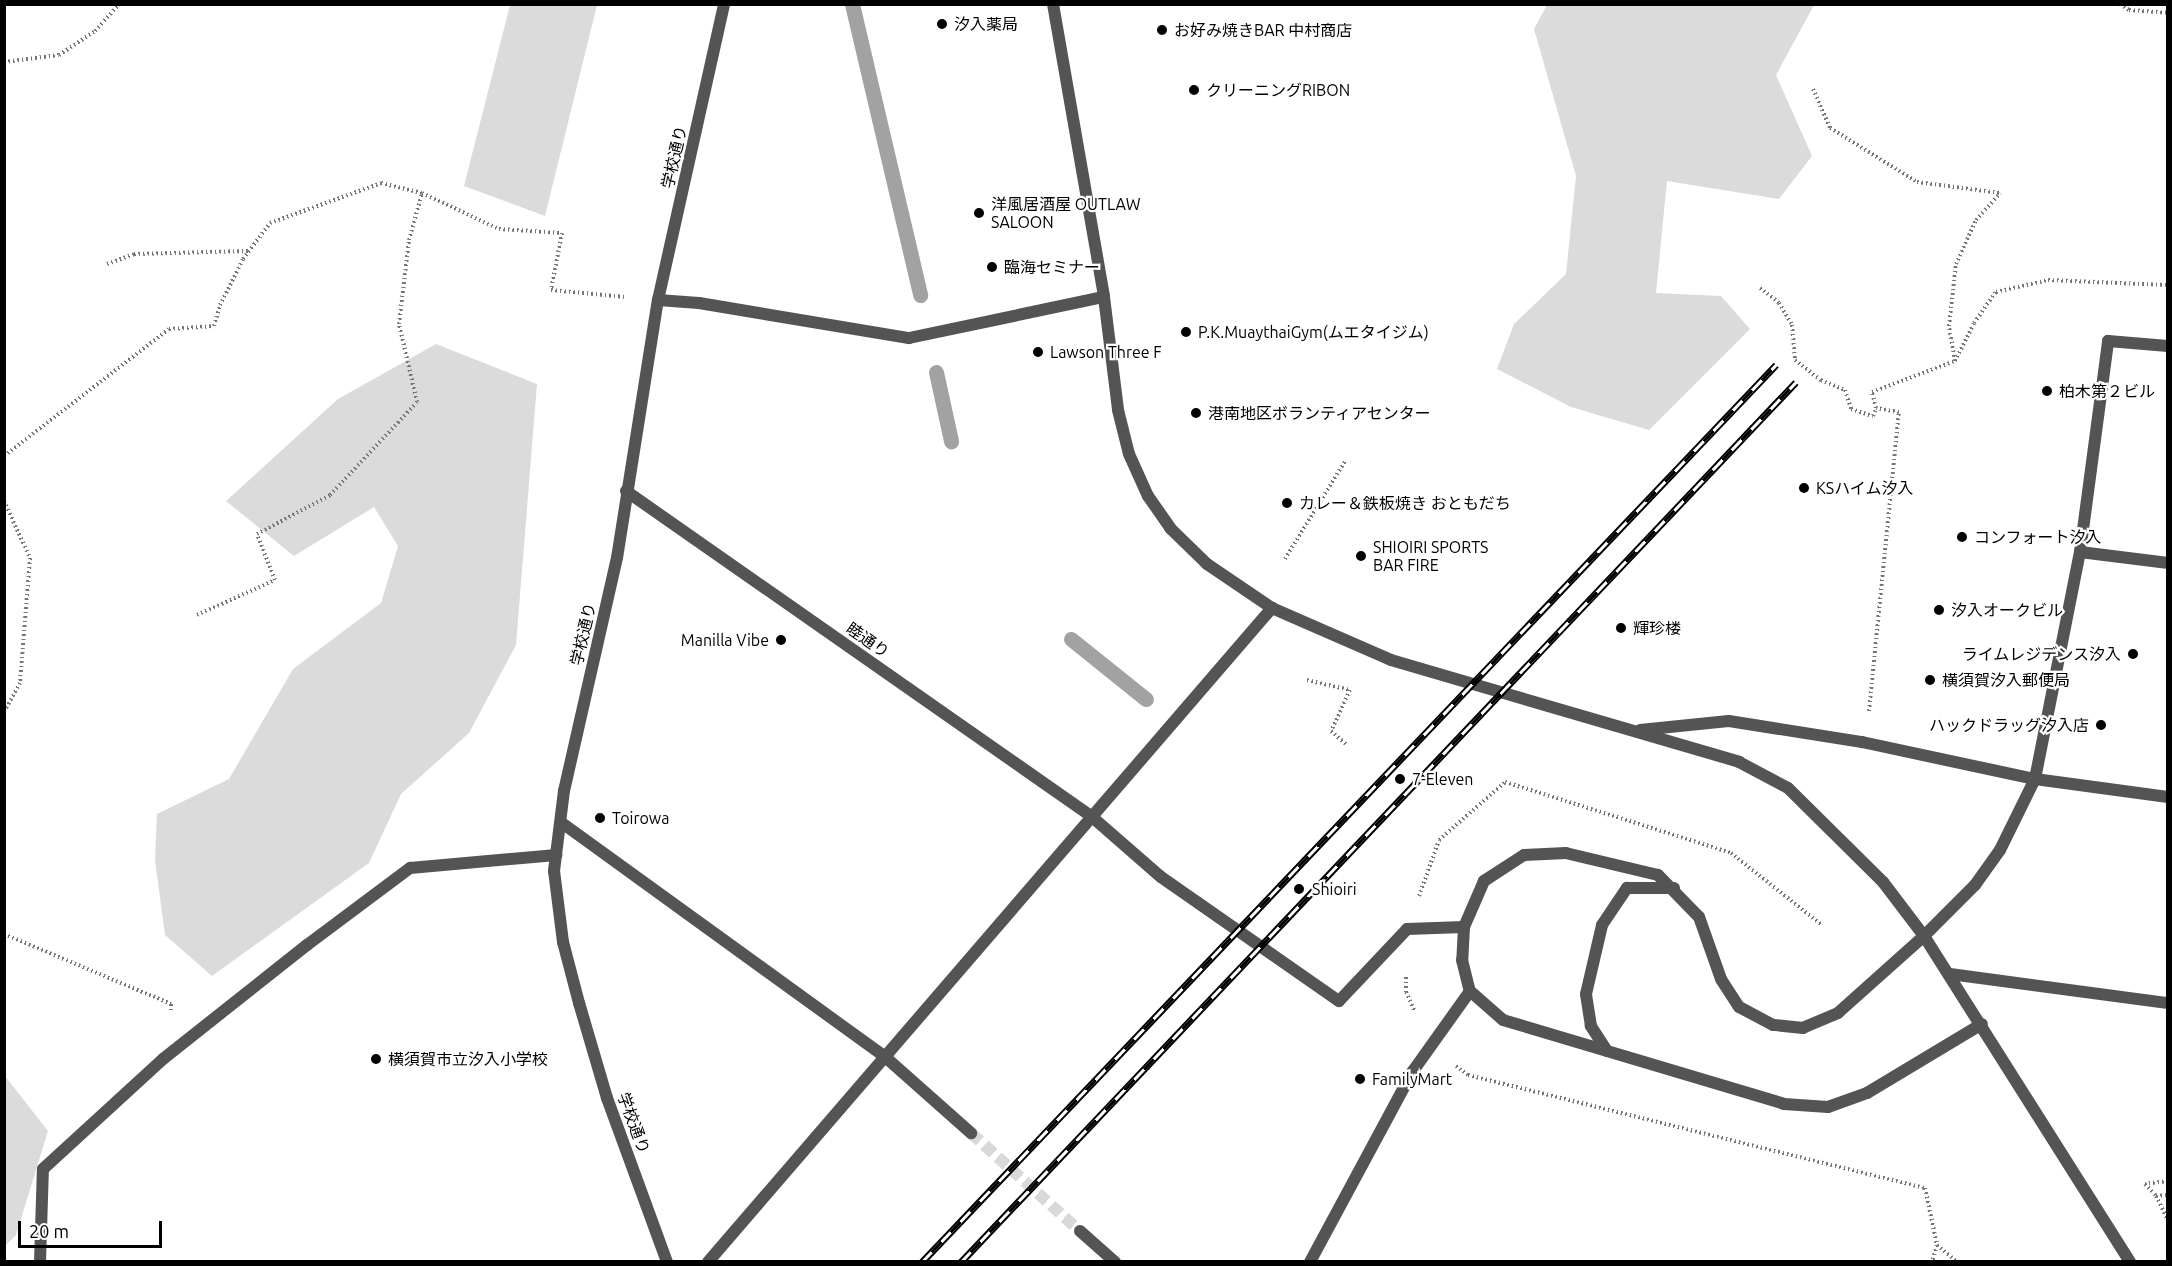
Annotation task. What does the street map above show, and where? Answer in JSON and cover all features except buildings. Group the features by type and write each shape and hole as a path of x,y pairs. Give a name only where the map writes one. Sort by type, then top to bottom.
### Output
{"street":[{"name":"学校通り","path":"667,1262 607,1098 579,1004 563,942 556,855 562,823 564,791 617,558 658,300 724,4"},
{"path":"1053,4 1104,297 1118,411 1129,454 1148,496 1170,528 1207,564 1272,608 1391,660 1739,762 1788,788 1883,882 1924,936 1982,1024 2130,1262"},
{"path":"658,300 699,303 909,338 1104,297"},
{"path":"1982,1024 1867,1093 1828,1107 1784,1104 1503,1020 1470,991 1462,960 1464,927 1484,881 1524,855 1566,853 1658,875 1674,888 1699,917 1720,979 1739,1007 1773,1025 1803,1028 1838,1013 1924,936 1975,885 2000,850 2035,779 2080,552 2108,341 2168,346"},
{"name":"睦通り","path":"626,490 1091,816 1161,877 1339,1000 1407,929 1464,927"},
{"path":"2080,552 2168,563"},
{"path":"708,1262 883,1055 1272,608"},
{"path":"1633,730 1729,721 1862,742 2035,779 2168,796"},
{"path":"562,823 883,1055 971,1133"},
{"path":"40,1262 43,1169 164,1059 298,952 410,868 556,855"},
{"path":"1607,1051 1591,1026 1586,994 1602,925 1627,888 1674,888"},
{"path":"1950,974 2168,1003"},
{"path":"1310,1262 1413,1071 1470,991"},
{"path":"1080,1231 1114,1262"}],"path":[{"path":"4,62 59,55 95,31 119,4"},
{"path":"2120,4 2129,10 2168,13"},
{"path":"1813,88 1830,128 1917,182 2000,193 1977,220 1956,264 1950,326 1955,362"},
{"path":"4,456 169,329 214,326 220,305 249,251 270,223 381,183 422,193 499,229 562,233 551,290 658,300"},
{"path":"197,615 275,580 257,534 330,495 417,402 399,324 409,240 422,193"},
{"path":"107,264 134,254 249,251"},
{"path":"1760,288 1779,303 1792,325 1796,360 1821,380 1845,390 1851,409 1873,416 1876,408 1872,392 1955,362 1974,323 1996,292 2048,280 2168,285"},
{"path":"1862,742 1868,721 1899,412 1876,408"},
{"path":"1285,559 1345,461"},
{"path":"4,501 30,558 20,683 4,712"},
{"path":"1307,680 1350,690 1331,730 1346,744"},
{"path":"4,934 171,1004"},
{"path":"2168,1181 2145,1184 2156,1197 2168,1221"},
{"path":"2156,1197 2168,1195"},
{"path":"1937,1245 1957,1262"}],"shaded area":[{"path":"510,5 597,5 545,216 464,186"},
{"path":"1547,5 1814,5 1776,75 1812,156 1779,199 1667,181 1656,293 1721,296 1750,329 1649,430 1571,407 1497,369 1514,324 1566,274 1576,176 1534,29"},
{"path":"436,344 537,384 516,645 469,733 401,794 369,863 212,976 165,935 155,860 157,814 229,779 293,669 381,603 398,546 374,507 294,556 226,501 338,399"},
{"path":"5,1076 48,1131 16,1235 5,1246"}],"waterway":[{"path":"852,4 920,295"},
{"path":"936,372 951,441"},
{"path":"1071,639 1146,699"}],"tunnel":[{"path":"971,1133 1080,1231"}],"railway":[{"path":"922,1262 1776,365"},
{"path":"961,1262 1796,382"}],"place":[{"name":"汐入薬局","path":"942,24"},
{"name":"お好み焼きBAR 中村商店","path":"1162,30"},
{"name":"クリーニングRIBON","path":"1194,90"},
{"name":"洋風居酒屋 OUTLAW SALOON","path":"979,213"},
{"name":"臨海セミナー","path":"992,267"},
{"name":"P.K.MuaythaiGym(ムエタイジム)","path":"1186,332"},
{"name":"Lawson Three F","path":"1038,352"},
{"name":"柏木第２ビル","path":"2047,391"},
{"name":"港南地区ボランティアセンター","path":"1196,413"},
{"name":"KSハイム汐入","path":"1804,488"},
{"name":"カレー＆鉄板焼き おともだち","path":"1287,503"},
{"name":"コンフォート汐入","path":"1962,537"},
{"name":"SHIOIRI SPORTS BAR FIRE","path":"1361,556"},
{"name":"汐入オークビル","path":"1939,610"},
{"name":"輝珍楼","path":"1621,628"},
{"name":"Manilla Vibe","path":"781,640"},
{"name":"ライムレジデンス汐入","path":"2133,654"},
{"name":"横須賀汐入郵便局","path":"1930,680"},
{"name":"ハックドラッグ汐入店","path":"2101,725"},
{"name":"7-Eleven","path":"1400,779"},
{"name":"Toirowa","path":"600,818"},
{"name":"Shioiri","path":"1299,889"},
{"name":"横須賀市立汐入小学校","path":"376,1059"},
{"name":"FamilyMart","path":"1360,1079"}]}
